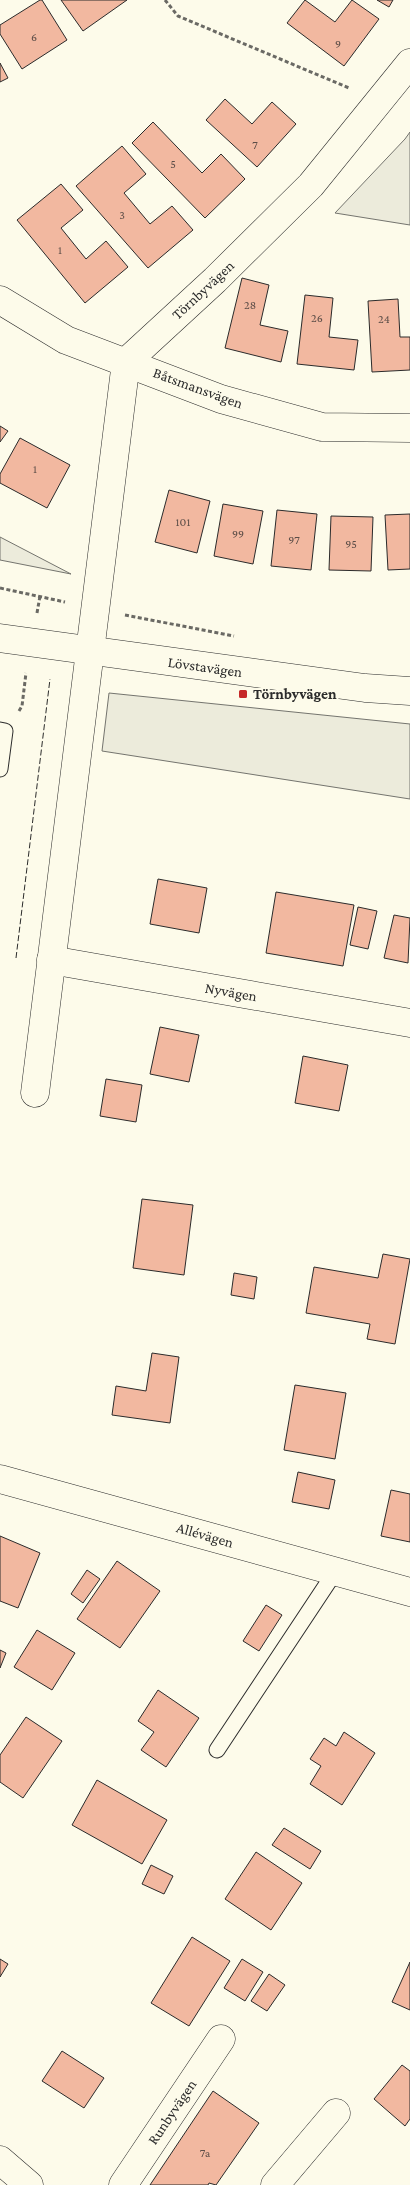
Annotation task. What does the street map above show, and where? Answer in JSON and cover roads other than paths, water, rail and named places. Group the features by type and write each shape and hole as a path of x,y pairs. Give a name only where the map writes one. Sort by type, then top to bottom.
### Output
{"street":[{"name":"Törnbyvägen","path":"126,362 215,280 311,186 410,63"},
{"name":"Båtsmansvägen","path":"0,300 66,340 221,399 322,427 410,428"},
{"path":"35,1093 126,362"},
{"name":"Lövstavägen","path":"0,638 89,652 365,688 410,691"},
{"name":"Nyvägen","path":"51,960 410,1023"},
{"name":"Allévägen","path":"0,1478 410,1592"},
{"name":"Runbyvägen","path":"122,2185 221,2039"},
{"path":"275,2185 336,2113"},
{"path":"0,2160 29,2185"}],"lane":[{"path":"0,730 5,731 0,769"},
{"path":"217,1750 335,1572"}],"place":[{"name":"Törnbyvägen","path":"243,694"}]}
